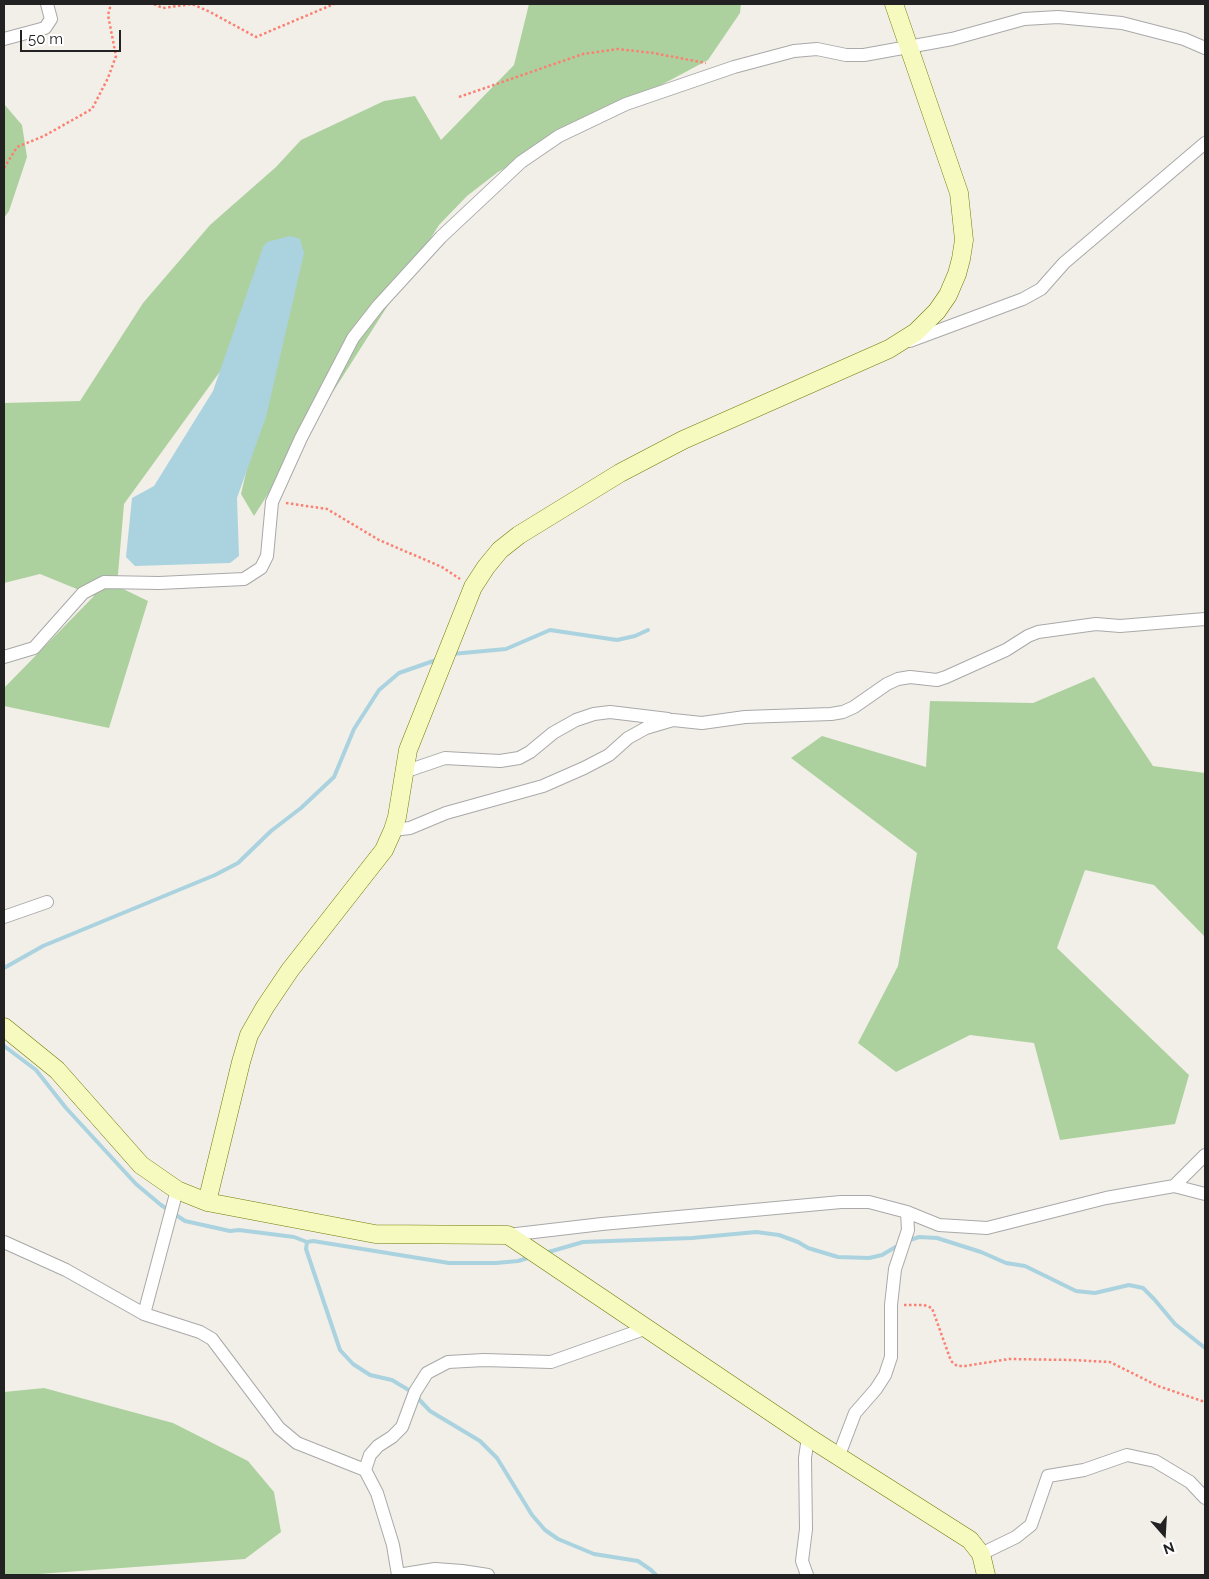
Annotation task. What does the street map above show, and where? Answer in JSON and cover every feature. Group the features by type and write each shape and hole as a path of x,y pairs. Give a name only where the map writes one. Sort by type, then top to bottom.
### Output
{"street":[{"path":"4,39 45,28 51,19 47,4"},
{"path":"889,349 916,332 937,311 948,295 957,274 962,258 964,240 959,193 894,4"},
{"path":"4,658 34,648 83,593 104,582 159,583 244,578 261,568 267,556 272,502 301,438 353,338 378,306 441,237 521,162 558,136 626,104 734,68 794,51 817,49 846,55 864,55 952,39 1024,19 1058,16 1122,23 1184,39 1205,48"},
{"path":"207,1202 240,1062 249,1035 290,970 384,850 394,830 408,750 474,586 486,566 500,550 519,535 620,473 683,440 889,349 1023,299 1041,289 1064,263 1205,143"},
{"path":"404,772 445,758 500,761 519,758 530,752 553,733 576,720 594,714 610,712 702,723 745,717 837,713 854,707 887,684 898,679 910,677 937,680 946,677 1006,650 1038,632 1096,624 1120,626 1205,619"},
{"path":"394,830 410,828 446,814 543,786 610,755 628,738 646,728 672,720"},
{"path":"4,917 47,902"},
{"path":"4,1027 57,1070 142,1165 175,1195 375,1234 508,1236 602,1224 841,1202 870,1202 907,1212 939,1225 987,1228 1106,1198 1174,1186 1205,1194"},
{"path":"1174,1186 1205,1155"},
{"path":"144,1314 175,1195"},
{"path":"839,1456 855,1412 876,1389 885,1375 891,1358 891,1304 895,1269 908,1230 907,1212"},
{"path":"508,1236 808,1436 970,1540 981,1554 986,1575"},
{"path":"4,1242 66,1270 144,1314 200,1332 212,1339 279,1428 297,1443 366,1470"},
{"path":"488,1575 435,1569 398,1575 393,1545 377,1493 366,1470 370,1455 378,1446 392,1437 402,1427 415,1392 427,1373 448,1362 484,1360 551,1362 647,1328"},
{"path":"807,1575 802,1561 806,1529 805,1458 808,1436"},
{"path":"981,1554 1016,1537 1031,1525 1048,1476 1084,1470 1127,1455 1155,1461 1190,1482 1205,1498"}],"path":[{"path":"4,168 17,147 44,136 92,110 116,56 108,14 111,4"},
{"path":"154,4 163,8 192,4 256,37 334,4"},
{"path":"459,97 583,54 618,49 707,63"},
{"path":"272,502 300,504 327,509 379,540 442,568 474,586"},
{"path":"891,1304 932,1308 952,1361 957,1366 1009,1359 1110,1362 1158,1386 1205,1402"}],"green space":[{"path":"529,4 741,4 740,13 708,60 498,172 467,196 439,225 254,516 241,494 293,271 124,504 117,586 148,601 109,728 4,706 4,688 94,596 40,574 4,583 4,403 80,401 143,303 210,225 276,167 301,140 384,101 415,96 441,140 514,65"},
{"path":"4,104 22,125 27,157 9,211 4,218"},
{"path":"1094,677 1153,766 1205,773 1205,937 1154,885 1085,870 1057,948 1189,1075 1175,1124 1060,1140 1034,1043 970,1035 896,1072 858,1043 898,966 917,853 791,758 822,736 926,767 930,701 1033,703"},
{"path":"44,1388 173,1423 248,1461 274,1492 281,1532 245,1559 4,1575 4,1392"}],"water":[{"path":"290,236 300,239 304,253 266,417 237,498 239,556 230,563 135,566 126,557 132,498 154,486 213,391 263,247 267,242"}],"waterway":[{"path":"452,654 506,649 550,630 617,640 635,636 648,630"},
{"path":"4,968 43,946 215,875 238,863 271,831 301,808 334,777 354,729 379,690 399,673 439,659"},
{"path":"4,1046 36,1070 66,1108 136,1184 161,1205 185,1221 230,1231 239,1230 294,1237 307,1242 313,1241 449,1263 496,1263 518,1261 531,1257"},
{"path":"545,1253 583,1242 692,1238 756,1232 779,1235 808,1248 838,1257 869,1258 882,1255 899,1245"},
{"path":"907,1241 919,1237 937,1238 981,1252 1006,1263 1025,1266 1076,1291 1095,1293 1129,1285 1143,1288 1175,1324 1205,1348"},
{"path":"307,1242 306,1249 340,1350 353,1364 370,1375 392,1380 412,1392 430,1411 480,1441 497,1458 532,1515 545,1530 558,1539 594,1554 638,1561 656,1575"}]}
